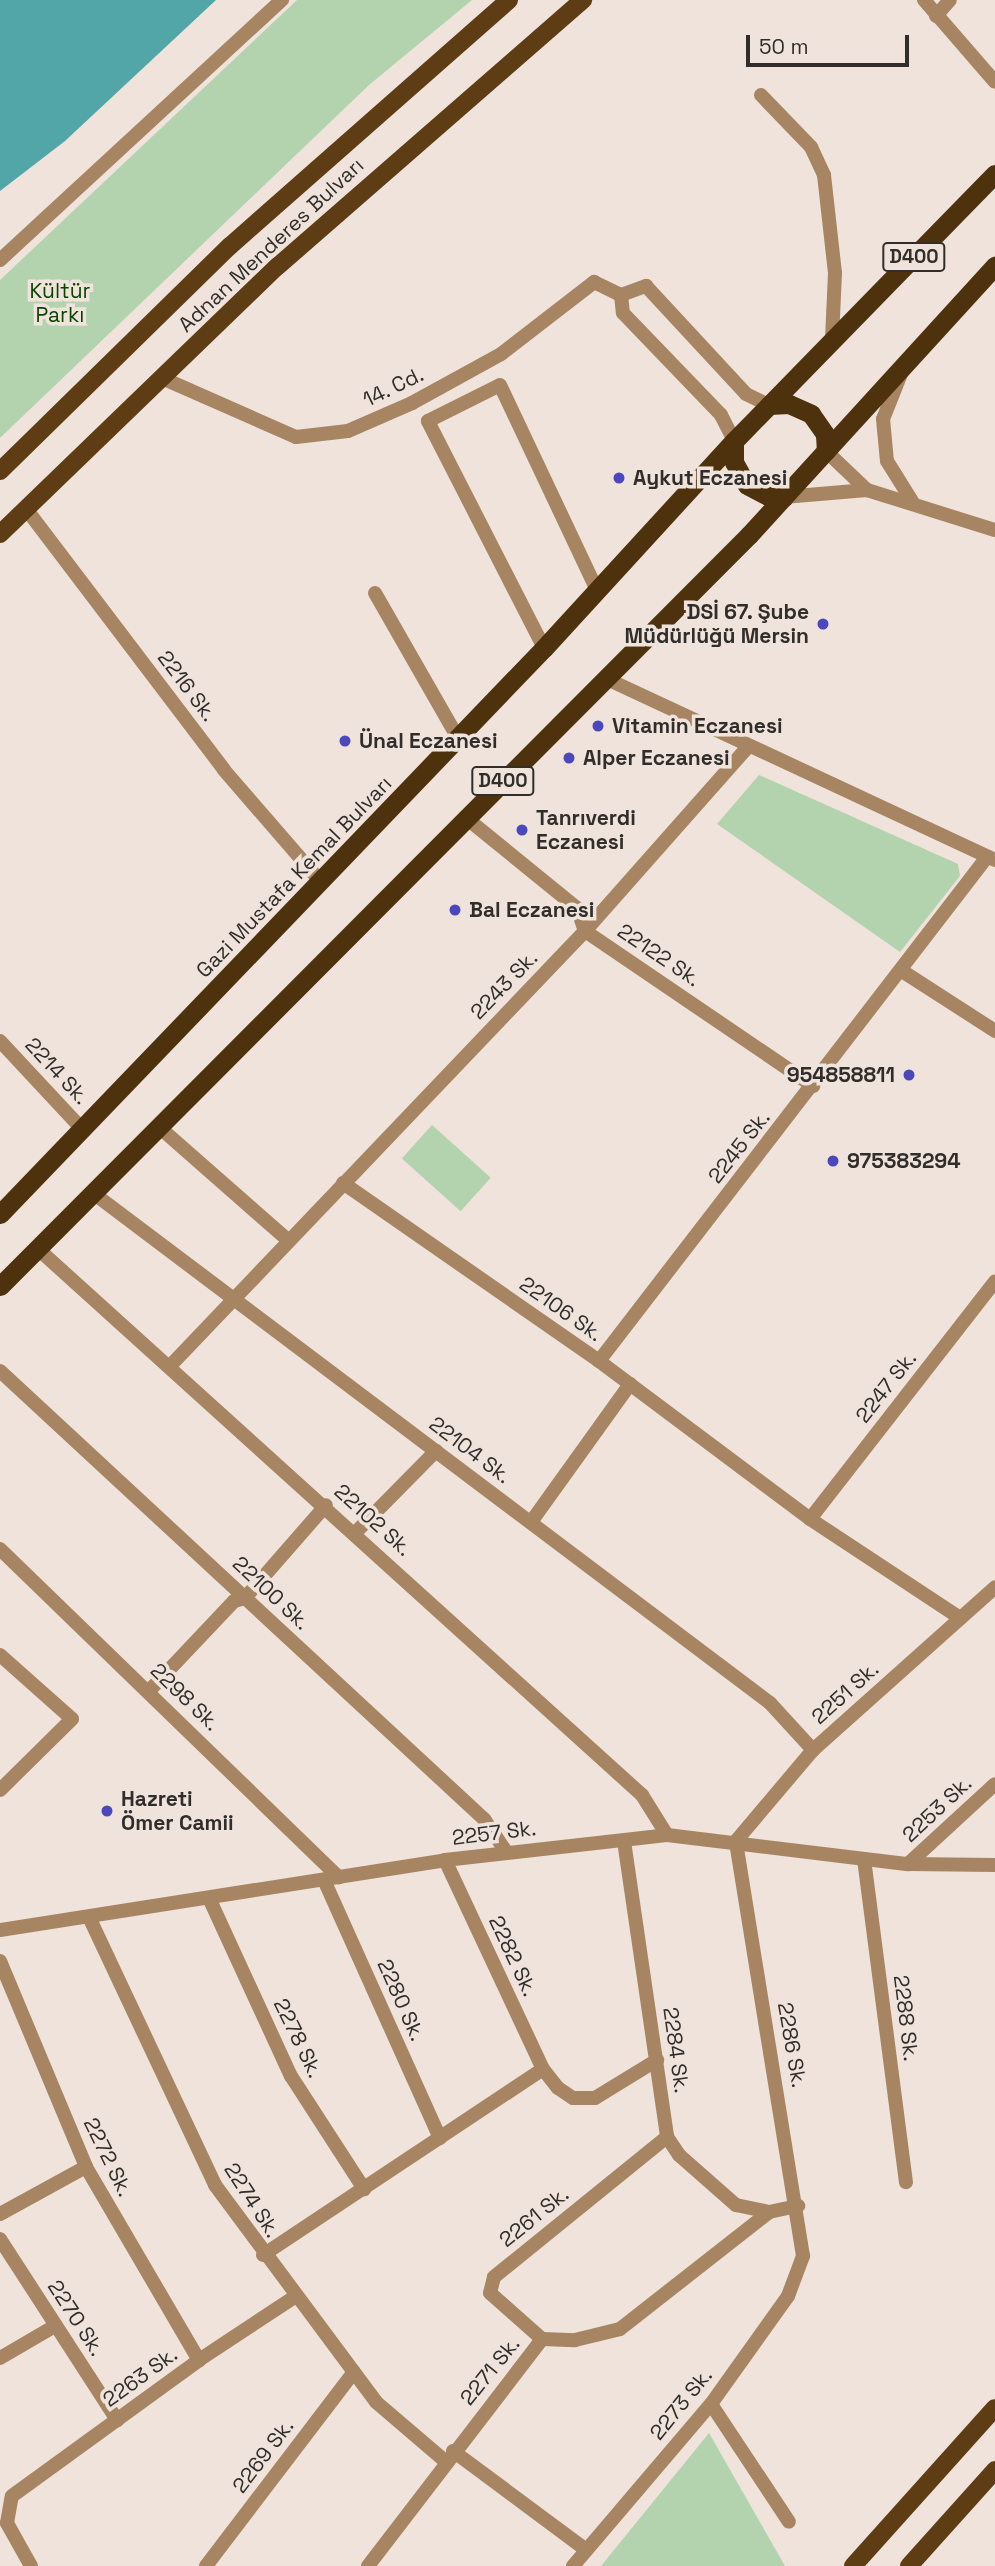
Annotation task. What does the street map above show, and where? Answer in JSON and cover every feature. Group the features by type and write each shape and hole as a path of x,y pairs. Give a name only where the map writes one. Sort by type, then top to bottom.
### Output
{"highway":[{"name":"Gazi Mustafa Kemal Bulvarı","path":"0,1214 544,648 734,441 995,174"},
{"name":"D400","path":"0,1286 465,817 607,679 784,497 995,265"},
{"path":"769,405 789,404 811,414 825,434 826,451"},
{"path":"734,441 734,462 747,485 770,497 784,497"}],"main road":[{"name":"Adnan Menderes Bulvarı","path":"0,471 230,246 509,0"},
{"name":"Adnan Menderes Bulvarı","path":"0,534 278,266 583,0"},
{"path":"853,2566 995,2408"},
{"path":"909,2566 995,2470"}],"street":[{"path":"0,260 282,0"},
{"path":"924,0 995,82"},
{"path":"936,16 950,0"},
{"path":"761,95 811,146 824,175 835,273 832,340"},
{"name":"14. Cd.","path":"162,378 296,437 348,431 412,403 501,354 594,282 621,295 646,286 746,394 769,405"},
{"path":"621,295 623,313 722,415 734,441"},
{"path":"905,365 883,419 887,461 912,501"},
{"path":"544,648 428,421 500,385 597,590"},
{"path":"826,451 867,490"},
{"path":"784,497 867,490 912,501 995,530"},
{"name":"2216 Sk.","path":"27,510 224,771 321,881"},
{"path":"375,593 458,738"},
{"path":"607,679 747,748 991,859"},
{"name":"2243 Sk.","path":"343,1183 585,931 747,748"},
{"name":"22122 Sk.","path":"465,817 577,908 585,931 813,1086"},
{"name":"2245 Sk.","path":"598,1362 991,859"},
{"path":"902,971 995,1031"},
{"name":"2214 Sk.","path":"0,1041 83,1130"},
{"path":"158,1126 289,1241"},
{"path":"171,1365 343,1183"},
{"name":"22106 Sk.","path":"343,1183 629,1384 810,1519 960,1618"},
{"name":"22104 Sk.","path":"93,1193 770,1703 813,1750"},
{"name":"22102 Sk.","path":"37,1248 356,1532 642,1795 667,1835"},
{"name":"2247 Sk.","path":"810,1519 995,1281"},
{"name":"22100 Sk.","path":"0,1371 484,1819 506,1852"},
{"path":"531,1522 629,1384"},
{"path":"356,1532 436,1451"},
{"path":"149,1691 234,1601 245,1598 326,1505"},
{"name":"2298 Sk.","path":"2,1553 149,1691 339,1877"},
{"name":"2251 Sk.","path":"736,1841 813,1750 995,1587"},
{"path":"0,1655 72,1719 0,1790"},
{"name":"2253 Sk.","path":"908,1864 995,1784"},
{"name":"2257 Sk.","path":"0,1930 445,1860 667,1835 736,1841 908,1864 995,1865"},
{"name":"2284 Sk.","path":"624,1841 667,2137"},
{"name":"2286 Sk.","path":"736,1841 798,2206 803,2256"},
{"name":"2288 Sk.","path":"864,1859 906,2182"},
{"name":"2282 Sk.","path":"445,1860 543,2069 558,2088 573,2098 595,2098 657,2060"},
{"name":"2280 Sk.","path":"324,1880 440,2137"},
{"name":"2278 Sk.","path":"209,1898 291,2076 364,2189"},
{"name":"2274 Sk.","path":"89,1917 215,2186 263,2255 376,2402 449,2456 585,2549"},
{"name":"2272 Sk.","path":"0,1961 86,2167 199,2360"},
{"path":"263,2255 543,2069"},
{"path":"667,2137 679,2155 736,2205 769,2212"},
{"name":"2261 Sk.","path":"542,2339 490,2292 494,2277 667,2137"},
{"path":"0,2214 86,2167"},
{"name":"2271 Sk.","path":"368,2566 449,2456 542,2339 575,2340 620,2329 769,2212 798,2206"},
{"name":"2270 Sk.","path":"0,2239 117,2420"},
{"name":"2273 Sk.","path":"573,2566 711,2404 788,2296 803,2256"},
{"name":"2263 Sk.","path":"31,2566 7,2524 12,2496 199,2360 296,2296"},
{"path":"0,2358 55,2326"},
{"name":"2269 Sk.","path":"206,2566 354,2372"},
{"path":"711,2404 789,2522"}],"green space":[{"name":"Kültür Parkı","path":"297,0 472,0 369,85 0,438 0,280"},
{"path":"759,775 958,864 960,876 900,952 717,824"},
{"path":"432,1125 491,1178 461,1211 402,1158"},
{"path":"709,2433 785,2566 601,2566"}],"water":[{"path":"0,0 216,0 65,141 0,191"}],"place":[{"name":"Aykut Eczanesi","path":"619,478"},
{"name":"DSİ 67. Şube Müdürlüğü Mersin","path":"823,624"},
{"name":"Vitamin Eczanesi","path":"598,726"},
{"name":"Ünal Eczanesi","path":"345,741"},
{"name":"Alper Eczanesi","path":"569,758"},
{"name":"Tanrıverdi Eczanesi","path":"522,830"},
{"name":"Bal Eczanesi","path":"455,910"},
{"name":"954858811","path":"909,1075"},
{"name":"975383294","path":"833,1161"},
{"name":"Hazreti Ömer Camii","path":"107,1811"}]}
